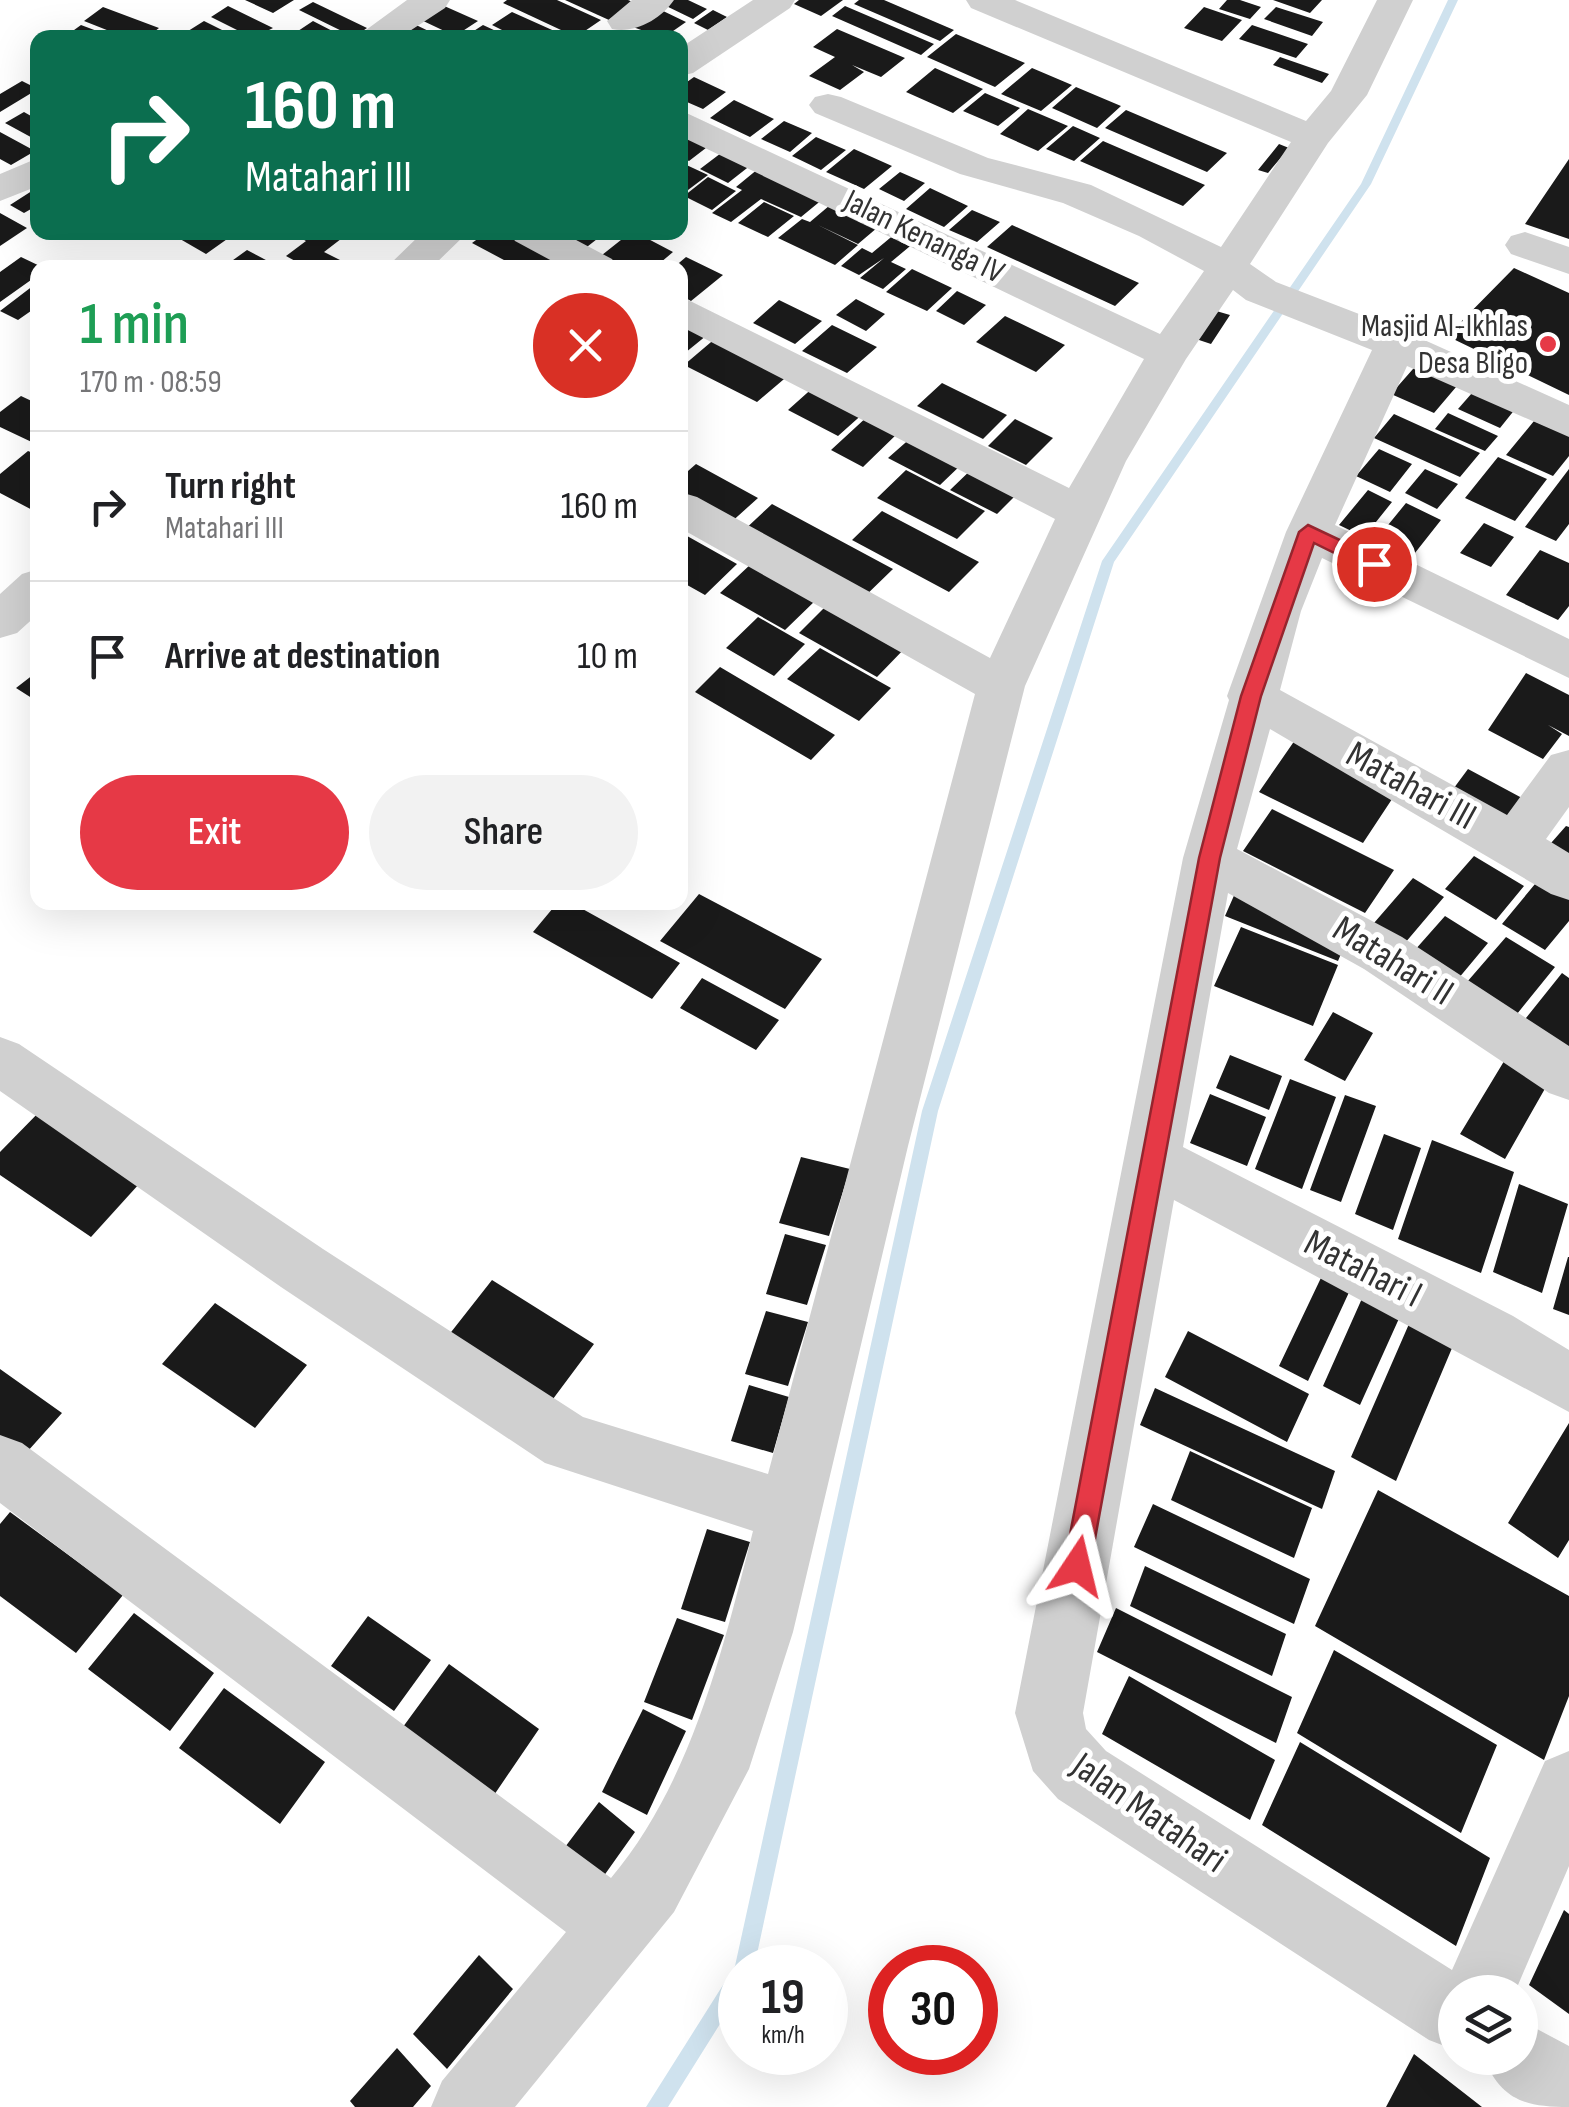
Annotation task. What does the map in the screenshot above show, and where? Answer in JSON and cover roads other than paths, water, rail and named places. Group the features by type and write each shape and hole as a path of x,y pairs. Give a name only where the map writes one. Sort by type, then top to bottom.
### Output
{"street":[{"path":"385,30 432,0"},
{"path":"626,21 656,0"},
{"path":"688,60 777,0"},
{"path":"984,0 1312,137"},
{"path":"468,2107 650,1887 715,1769 760,1632 880,1146 1001,686 1104,461 1168,354 1245,279 1312,137 1348,95 1395,0"},
{"path":"828,106 974,166 1077,194 1153,227 1245,279 1569,422"},
{"name":"Jalan Kenanga IV","path":"688,125 1168,354"},
{"path":"0,190 30,174"},
{"path":"415,260 439,240"},
{"path":"544,240 583,260"},
{"path":"1524,245 1569,261"},
{"path":"688,313 1081,512"},
{"name":"Jalan Matahari","path":"1375,336 1251,696 1209,858 1049,1713 1057,1747 1082,1776 1438,2003"},
{"path":"688,512 1001,686"},
{"path":"1308,532 1569,660"},
{"path":"0,621 30,593"},
{"name":"Matahari III","path":"1251,696 1569,879"},
{"path":"1514,844 1569,769"},
{"name":"Matahari II","path":"1209,858 1383,953 1569,1076"},
{"path":"0,1061 567,1442 790,1512"},
{"name":"Matahari I","path":"1153,1160 1492,1336 1569,1382"},
{"path":"0,1466 619,1928"},
{"path":"1486,1975 1569,1786"},
{"path":"1538,2069 1569,2089"}],"waterway":[{"path":"749,1945 930,1111 1108,561 1366,184 1453,0"},
{"path":"656,2107 718,2009"}],"place":[{"name":"Masjid Al-Ikhlas Desa Bligo","path":"1548,344"}]}
